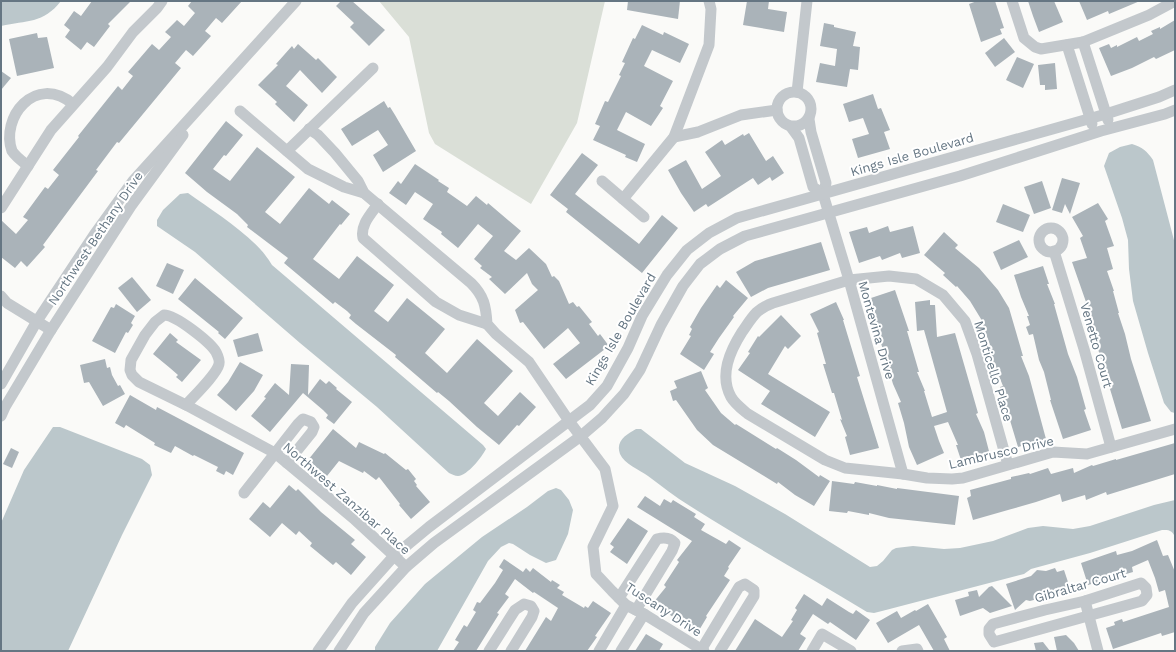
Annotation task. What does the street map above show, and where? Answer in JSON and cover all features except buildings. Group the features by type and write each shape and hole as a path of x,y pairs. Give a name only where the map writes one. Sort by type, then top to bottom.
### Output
{"street":[{"path":"1,208 51,130 72,104 107,67 133,32 162,1"},
{"name":"Northwest Bethany Drive","path":"1,384 37,321 132,181 296,1"},
{"path":"623,198 674,137 709,45 711,9 709,1"},
{"path":"797,92 807,1"},
{"path":"1012,1 1024,38 1027,42 1040,49 1083,42 1150,16 1175,1"},
{"path":"1083,42 1110,128"},
{"path":"1067,45 1095,133"},
{"path":"287,151 373,68"},
{"name":"Northwest Bethany Drive","path":"1,416 51,330 131,206 223,82"},
{"name":"Kings Isle Boulevard","path":"318,651 352,603 394,556 429,527 590,405 607,386 628,348 642,316 667,275 687,250 709,233 737,218 1090,119 1159,97 1175,90"},
{"path":"791,92 797,92 804,95 809,100 812,106 812,113 804,124 798,127 791,127 784,124 780,119 777,110 779,100 784,95 791,92"},
{"path":"28,166 13,152 7,137 8,122 14,109 30,96 45,93 60,96 72,104"},
{"path":"674,137 698,132 741,114 777,110"},
{"path":"339,651 364,612 406,567 434,543 581,436 602,418 624,394 640,370 661,325 680,292 700,264 720,249 744,236 960,176 1110,128 1175,110"},
{"path":"240,111 308,169 344,187 364,193 378,204 471,283 480,292 486,309 487,324 459,314 436,302 363,238 362,231 367,219 378,204"},
{"path":"791,127 799,138 813,187 823,194 826,183 811,132 809,119"},
{"path":"309,129 318,135 335,153 358,181 364,193"},
{"path":"602,181 644,217"},
{"name":"Montevina Drive","path":"823,194 849,280 903,474"},
{"name":"Venetto Court","path":"1054,252 1084,349 1111,447"},
{"name":"Monticello Place","path":"849,280 889,276 916,279 943,295 965,321 977,354 1008,465"},
{"name":"Lambrusco Drive","path":"849,280 783,299 758,311 748,323 730,353 726,371 728,391 735,402 748,414 825,460 844,468 927,478 952,479 963,478 1053,452 1087,454 1175,429"},
{"path":"1,296 7,302 51,330"},
{"path":"164,315 175,318 187,326 213,348 219,359 218,368 186,405 139,382 132,375 130,370 131,360 145,335 155,322 164,315"},
{"name":"Tuscany Drive","path":"487,324 496,334 529,362 569,421 605,469 613,506 594,547 596,574 632,607 702,650"},
{"name":"Northwest Zanzibar Place","path":"186,405 275,454 353,518 406,567"},
{"path":"244,493 303,419 311,422 314,427 312,432 286,463"},
{"path":"599,651 632,607 672,551 675,543 672,540 664,537 657,539 632,607 621,651"},
{"name":"Gibraltar Court","path":"1141,583 1146,588 1147,595 1142,601 994,642 989,634 989,629 993,624 1085,601 1141,583"},
{"path":"702,650 739,587 745,584 754,590 754,596 720,651"},
{"path":"1085,601 1098,651"},
{"path":"490,651 515,610 524,604 530,606 534,611 532,617 511,651"},
{"path":"812,651 822,634 851,651"},
{"path":"902,651 917,649 918,651"}],"shaded area":[{"path":"1,1 61,1 48,14 34,20 1,26"},
{"path":"379,1 605,1 577,123 531,204 435,144 429,133 409,37"},
{"path":"1132,144 1139,146 1149,154 1153,160 1175,244 1175,413 1171,412 1164,403 1133,301 1129,269 1128,240 1104,166 1109,153 1120,147"},
{"path":"188,193 245,235 265,255 272,265 483,445 486,449 474,466 462,475 457,476 449,473 377,407 300,343 195,252 157,226 157,220 163,210 180,194"},
{"path":"53,427 60,427 142,459 150,465 152,475 122,535 68,651 1,651 1,523 24,470"},
{"path":"636,429 641,429 685,463 735,486 785,514 870,567 877,566 892,550 896,548 913,546 944,549 960,548 993,541 1028,528 1043,526 1073,529 1090,526 1154,505 1175,500 1175,537 1170,531 1162,530 1090,553 1031,569 1024,574 874,613 867,612 684,503 625,461 620,454 620,442 623,438"},
{"path":"556,488 561,490 569,500 573,510 568,534 556,560 546,563 509,543 501,547 488,561 437,651 375,651 375,647 390,623 425,584 482,537 548,491"}]}
